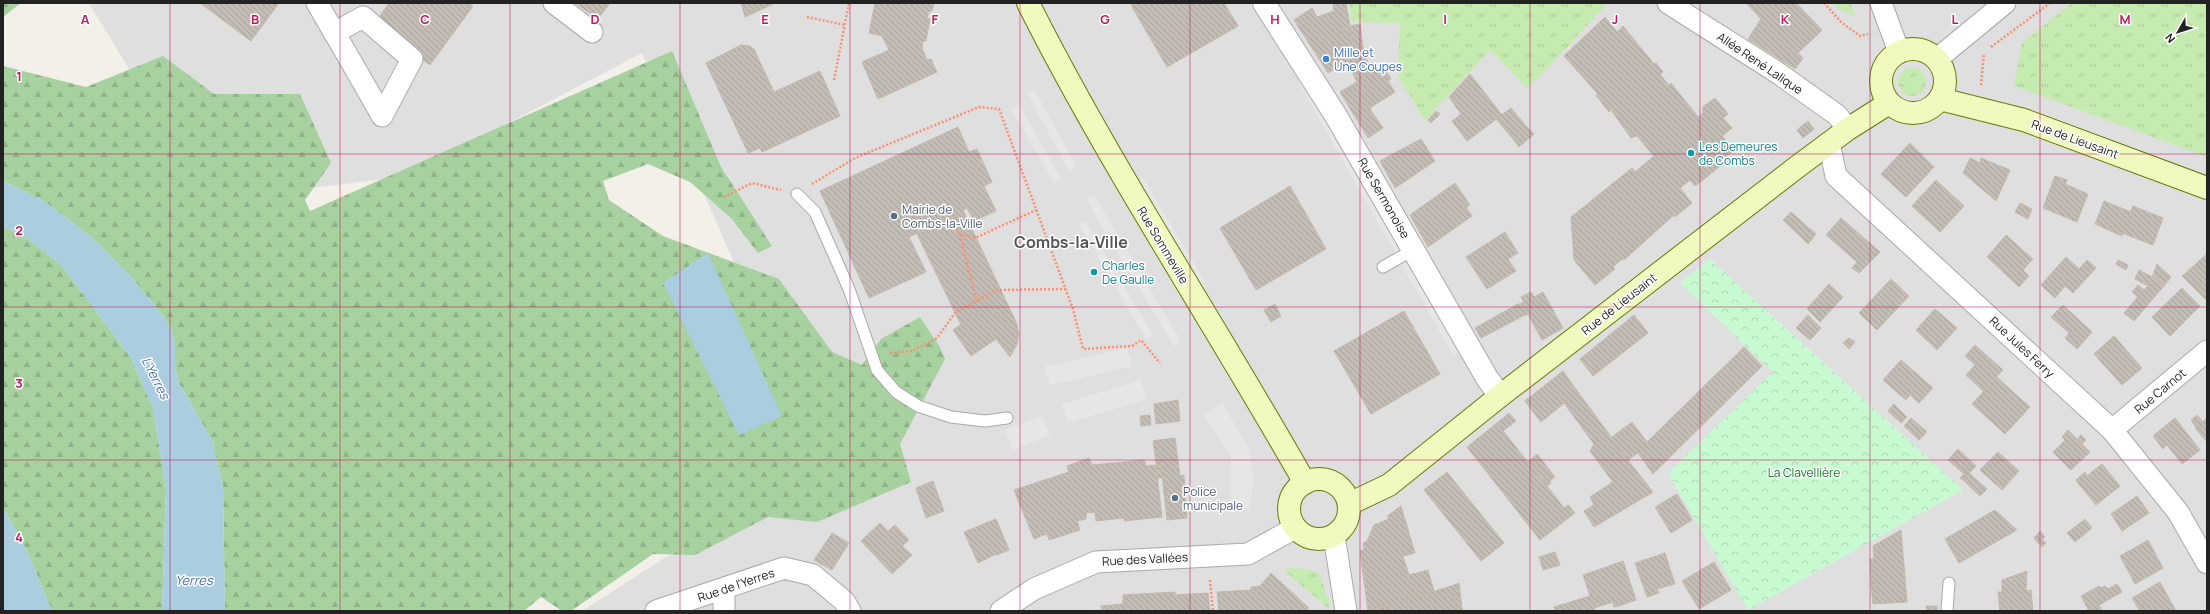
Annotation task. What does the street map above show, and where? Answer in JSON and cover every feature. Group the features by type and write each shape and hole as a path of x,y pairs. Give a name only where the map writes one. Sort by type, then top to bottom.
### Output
{"main road":[{"name":"Rue Sommeville","path":"1028,3 1117,168 1231,355 1305,483"},
{"path":"1909,48 1919,49 1929,52 1938,59 1946,78 1940,99 1926,111 1916,113 1906,113 1889,103 1884,95 1881,75 1884,66 1899,52 1909,48"},
{"name":"Rue de Lieusaint","path":"1940,99 2024,120 2207,188"},
{"name":"Rue de Lieusaint","path":"1349,504 1389,485 1500,396 1829,143 1889,103"},
{"path":"1314,480 1332,482 1340,487 1349,504 1347,522 1334,536 1326,539 1309,538 1295,528 1290,518 1289,508 1291,498 1297,489 1305,483 1314,480"}],"street":[{"path":"317,3 334,33"},
{"path":"554,3 592,32"},
{"name":"Rue Sermonoise","path":"1264,3 1336,116 1487,378 1500,396"},
{"name":"Allée René Lalique","path":"1668,3 1778,73 1837,115 1848,129"},
{"path":"1881,3 1899,52"},
{"path":"1938,59 2006,3"},
{"name":"Rue Jules Ferry","path":"1829,143 1836,176 2112,430 2178,512 2207,563"},
{"name":"Rue Carnot","path":"2112,430 2207,351"},
{"name":"Rue des Vallées","path":"1001,611 1034,589 1096,562 1248,554 1295,528"},
{"path":"1334,536 1346,611"},
{"name":"Rue de l'Yerres","path":"656,611 724,590 784,568 813,575 844,601 850,611"},
{"path":"724,590 724,611"}],"lane":[{"path":"797,194 815,212 849,289 873,354 877,370 891,386 918,406 951,417 986,421 1007,418"},
{"path":"1383,267 1414,250"},
{"path":"1947,611 1949,583"}],"path":[{"path":"834,80 849,3"},
{"path":"1824,3 1842,22 1860,36 1872,32"},
{"path":"1980,110 1982,54 2050,3"},
{"path":"807,17 845,25"},
{"path":"864,154 979,107 999,109 1073,309 1083,348 1132,346 1141,340 1160,363"},
{"path":"960,234 975,238 1036,210"},
{"path":"949,219 960,234 977,302"},
{"path":"873,354 912,350 937,338 955,313 996,290 1065,289"},
{"path":"1208,555 1213,611"}],"shaded area":[{"path":"89,3 2207,3 2207,611 582,611 820,458 642,53 407,176 209,201"},
{"path":"1250,3 1259,3 1285,46 1279,50"},
{"path":"1308,77 1463,349 1453,355 1298,82"},
{"path":"1034,89 1077,167 1069,171 1027,93"},
{"path":"1019,104 1061,179 1054,183 1011,109"},
{"path":"1143,178 1207,285 1200,290 1137,183"},
{"path":"1094,195 1181,341 1174,346 1086,200"},
{"path":"1086,221 1153,335 1146,339 1079,225"},
{"path":"1127,348 1132,366 1051,385 1044,367"},
{"path":"1141,380 1147,399 1068,423 1062,404"},
{"path":"1222,403 1248,447 1254,477 1249,508 1231,507 1231,457 1204,416"},
{"path":"1042,416 1050,435 1013,450 1005,430"}],"green space":[{"path":"3,3 21,3 3,17"},
{"path":"1349,3 1608,3 1528,89 1490,50 1425,121 1398,76 1400,23 1352,22"},
{"path":"1832,3 1850,3 1857,17 1837,8"},
{"path":"2072,3 2207,3 2207,157 2014,86 2022,43"},
{"path":"672,51 721,167 772,246 758,253 732,219 690,182 648,164 603,181 609,200 663,236 779,279 832,352 862,365 881,339 920,317 940,347 945,359 900,444 911,482 817,522 768,517 695,555 653,554 571,611 562,611 541,597 524,611 225,611 223,488 212,440 179,383 175,366 175,342 171,329 163,316 132,278 90,236 44,201 3,181 3,66 86,87 163,56 214,94 300,94 331,163 305,200 310,211"},
{"path":"1912,68 1922,72 1926,82 1922,92 1912,96 1902,92 1898,82 1902,72"},
{"path":"3,227 24,236 61,265 131,358 153,408 166,489 162,611 52,611 27,551 3,508"},
{"name":"La Clavellière","path":"1710,259 1963,490 1748,610 1668,473 1773,372 1680,283"},
{"path":"1286,569 1309,569 1319,574 1330,604 1329,609 1287,573"}],"water":[{"name":"Yerres","path":"3,181 44,201 90,236 132,278 163,316 171,329 175,342 175,366 179,383 212,440 223,488 225,611 162,611 166,489 153,408 131,358 61,265 24,236 3,227"},
{"path":"708,253 782,416 739,435 663,283"},
{"path":"3,508 27,551 52,611 3,611"}],"building":[{"path":"200,3 279,3 251,41"},
{"path":"389,3 468,3 473,6 430,65 374,25"},
{"path":"575,3 610,3 598,19"},
{"path":"741,3 775,3 745,17"},
{"path":"875,3 934,3 932,11 929,11 927,18 930,19 926,41 923,41 922,48 927,60 931,59 937,72 878,99 862,62 889,50 882,36 869,33"},
{"path":"1135,3 1224,3 1238,26 1167,67 1131,5"},
{"path":"1333,3 1346,3 1350,26 1312,48 1294,20 1312,8 1317,17 1334,11"},
{"path":"1746,3 1796,3 1802,9 1798,13 1818,34 1798,53 1803,58 1795,69 1748,39 1761,19"},
{"path":"1802,9 1822,30 1818,34 1798,13"},
{"name":"Les Demeures de Combs","path":"1605,17 1617,32 1623,26 1654,64 1656,63 1663,72 1660,75 1669,85 1671,83 1698,117 1703,113 1703,107 1715,98 1728,114 1723,118 1732,128 1722,136 1734,150 1726,156 1729,159 1695,186 1690,180 1680,188 1692,203 1675,217 1674,215 1624,260 1622,259 1613,267 1615,269 1595,285 1574,260 1571,217 1632,168 1635,172 1654,156 1637,136 1631,138 1611,110 1609,112 1596,95 1598,94 1564,56"},
{"path":"1360,24 1363,47 1353,48 1350,26"},
{"path":"1350,26 1354,57 1328,73 1312,48"},
{"path":"741,45 749,46 754,49 774,92 820,71 840,116 762,152 760,148 748,153 706,63"},
{"path":"1363,47 1371,73 1357,82 1347,61 1354,57 1353,48"},
{"path":"1382,65 1391,79 1388,81 1395,92 1373,106 1357,82"},
{"path":"1470,74 1502,115 1467,141 1452,121 1461,114 1449,97"},
{"path":"1357,82 1373,106 1370,109 1383,128 1368,138 1340,92"},
{"path":"1511,108 1527,127 1513,139 1496,119"},
{"path":"1436,111 1440,114 1431,123 1428,120"},
{"path":"1808,121 1814,129 1803,138 1797,130"},
{"name":"Mairie de Combs-la-Ville","path":"958,127 969,152 977,149 992,182 984,186 996,211 974,221 967,208 963,210 964,212 909,237 926,272 869,298 820,191"},
{"path":"1527,127 1534,134 1519,147 1513,139"},
{"path":"1421,139 1435,161 1395,188 1380,161"},
{"path":"1910,143 1934,167 1906,197 1881,174"},
{"path":"1970,158 1980,163 1981,158 2010,170 1996,201 1963,173"},
{"path":"2055,176 2067,180 2065,184 2088,194 2077,222 2043,208"},
{"path":"1936,180 1964,206 1940,232 1912,206"},
{"path":"1455,183 1470,205 1423,238 1410,215"},
{"path":"1290,186 1326,249 1256,290 1220,228"},
{"path":"2104,201 2131,212 2122,236 2095,224"},
{"path":"2020,203 2032,209 2028,219 2015,212"},
{"path":"2133,206 2163,218 2153,245 2122,233"},
{"path":"1466,207 1472,216 1428,247 1423,238"},
{"path":"964,212 1016,322 1009,325 1005,315 998,318 991,304 961,325 917,234"},
{"path":"1791,212 1816,234 1808,244 1783,220"},
{"path":"1841,218 1880,252 1859,273 1852,268 1857,262 1826,235"},
{"path":"1505,232 1518,253 1508,259 1516,271 1487,289 1466,257"},
{"path":"2006,235 2033,259 2023,270 2029,276 2019,287 1987,257"},
{"path":"2207,254 2207,301 2182,276"},
{"path":"2066,257 2079,269 2087,260 2096,268 2073,293 2065,286 2055,298 2041,285"},
{"path":"2118,260 2128,265 2126,270 2116,264"},
{"path":"2157,264 2171,277 2164,286 2153,275"},
{"path":"2139,270 2152,277 2148,286 2135,279"},
{"path":"2153,275 2164,286 2156,295 2148,286"},
{"path":"1891,279 1909,296 1877,330 1859,313"},
{"path":"1829,284 1843,297 1820,322 1807,309"},
{"path":"2138,285 2144,290 2138,297 2132,292"},
{"path":"2148,286 2156,295 2146,307 2137,298"},
{"path":"2182,288 2200,306 2170,336 2152,317"},
{"path":"1531,292 1534,297 1543,292 1563,328 1542,340 1522,303 1524,302 1521,297"},
{"path":"2137,298 2146,307 2134,321 2124,313"},
{"path":"1522,303 1529,314 1523,316 1516,305"},
{"path":"991,304 998,318 1005,315 1009,325 1016,322 1019,334 1017,344 1010,357 996,339 971,356 953,330"},
{"path":"1275,304 1281,316 1271,322 1264,310"},
{"path":"1516,305 1523,316 1481,338 1475,328"},
{"path":"2063,305 2092,332 2077,349 2065,338 2069,333 2051,317"},
{"path":"1935,309 1957,328 1937,350 1916,330"},
{"path":"1404,311 1440,374 1371,414 1334,351"},
{"path":"1634,315 1648,333 1593,376 1580,359"},
{"path":"1808,315 1821,328 1810,340 1796,328"},
{"path":"2114,336 2142,368 2122,385 2094,354"},
{"path":"1849,338 1855,342 1849,349 1843,343"},
{"path":"1975,345 2003,370 1983,391 1966,375 1975,365 1965,356"},
{"path":"1744,347 1762,366 1653,474 1638,453 1628,460 1612,437 1632,422 1647,442"},
{"path":"1901,360 1933,388 1919,403 1910,395 1906,400 1883,380"},
{"path":"1563,371 1578,392 1541,422 1525,401"},
{"path":"1997,377 2014,393 2010,398 2017,403 2021,399 2030,407 2005,434 1972,404"},
{"path":"1578,392 1634,468 1613,482 1590,451 1594,444 1564,403"},
{"path":"2014,393 2021,399 2017,403 2010,398"},
{"path":"1178,400 1180,421 1156,424 1154,404"},
{"path":"1894,404 1907,417 1901,423 1888,411"},
{"path":"1509,413 1516,421 1503,431 1497,423"},
{"path":"1150,415 1151,425 1141,426 1140,416"},
{"path":"2197,415 2203,422 2196,427 2191,420"},
{"path":"1911,418 1927,432 1919,440 1904,426"},
{"path":"2175,418 2200,450 2182,464 2167,445 2163,449 2153,436"},
{"path":"2207,418 2207,442 2195,428"},
{"path":"1497,423 1545,484 1550,481 1551,483 1547,486 1564,508 1568,505 1575,513 1540,540 1467,447"},
{"path":"2068,430 2090,452 2071,470 2053,452 2065,440 2062,437"},
{"path":"2081,435 2086,440 2082,444 2077,439"},
{"name":"Police municipale","path":"1175,438 1180,476 1184,475 1187,518 1167,520 1158,440"},
{"path":"1158,440 1162,478 1158,478 1153,441"},
{"path":"1958,449 1976,466 1963,480 1960,478 1964,474 1948,460"},
{"path":"1998,452 2019,471 2002,490 1980,470"},
{"path":"1537,454 1555,477 1545,484 1528,462"},
{"path":"1089,458 1092,465 1144,460 1146,466 1156,465 1162,517 1124,521 1124,518 1096,521 1095,512 1086,513 1086,519 1077,521 1080,530 1049,540 1047,534 1034,539 1014,490 1069,472 1067,466"},
{"path":"2102,464 2120,486 2096,505 2078,483"},
{"path":"1634,468 1653,492 1594,527 1584,511 1594,505 1590,497"},
{"path":"1447,472 1504,543 1481,561 1424,490"},
{"path":"2085,472 2087,476 2078,483 2076,480"},
{"path":"1969,473 1987,489 1980,496 1963,480"},
{"path":"933,481 944,511 926,518 916,488"},
{"path":"1677,494 1692,520 1671,533 1655,507"},
{"path":"2137,496 2149,513 2122,531 2111,514"},
{"path":"1401,506 1415,553 1403,556 1409,575 1428,570 1434,591 1368,611 1360,551 1364,550 1363,543 1367,541 1374,525 1389,519 1387,516"},
{"path":"1995,510 2017,530 1959,563 1945,539"},
{"path":"996,519 1009,550 997,555 996,554 978,563 964,532"},
{"path":"2085,519 2092,528 2075,542 2067,533"},
{"path":"880,523 888,531 895,525 909,540 902,546 912,555 892,574 861,541"},
{"path":"1901,530 1907,602 1873,604 1871,587 1875,587 1874,576 1871,576 1870,559 1874,559 1873,546"},
{"path":"2040,531 2045,537 2038,543 2034,538"},
{"path":"832,533 849,543 832,570 814,560"},
{"path":"2042,539 2046,543 2042,547 2038,543"},
{"path":"2148,540 2163,568 2135,584 2120,556"},
{"path":"1555,552 1560,565 1543,570 1539,557"},
{"path":"1665,553 1675,584 1657,589 1659,593 1647,597 1635,563"},
{"path":"1623,561 1636,600 1619,606 1617,601 1600,606 1589,573"},
{"path":"1714,562 1731,590 1699,609 1682,581"},
{"path":"2027,571 2026,591 2031,590 2033,611 2000,611 1998,592 2002,592 2002,580"},
{"path":"1271,573 1309,608 1306,611 1219,611 1217,592 1251,590 1251,587 1260,586"},
{"path":"1589,573 1600,606 1594,608 1583,575"},
{"path":"1871,576 1874,576 1875,587 1871,587"},
{"path":"2160,582 2176,611 2140,611 2132,598"},
{"path":"1459,583 1462,608 1456,608 1454,585"},
{"path":"2117,584 2122,592 2089,611 2081,596 2099,586 2101,588 2105,586 2108,589"},
{"path":"1454,585 1456,608 1462,608 1463,611 1371,611"},
{"path":"1175,592 1175,595 1208,593 1210,611 1084,611 1102,610 1101,606 1123,604 1123,595"},
{"path":"1590,596 1595,611 1556,611 1554,607"},
{"path":"1617,601 1619,606 1614,607 1613,602"},
{"path":"2099,605 2102,611 2089,611"},
{"path":"1926,606 1937,606 1938,611 1927,611"}],"place":[{"name":"Mille et Une Coupes","path":"1326,59"},
{"name":"Les Demeures de Combs","path":"1691,153"},
{"name":"Mairie de Combs-la-Ville","path":"894,216"},
{"name":"Charles De Gaulle","path":"1094,272"},
{"name":"Police municipale","path":"1175,498"}],"district":[{"name":"Combs-la-Ville","path":"1071,242"}],"water label":[{"name":"L'Yerres","path":"156,378"}]}
